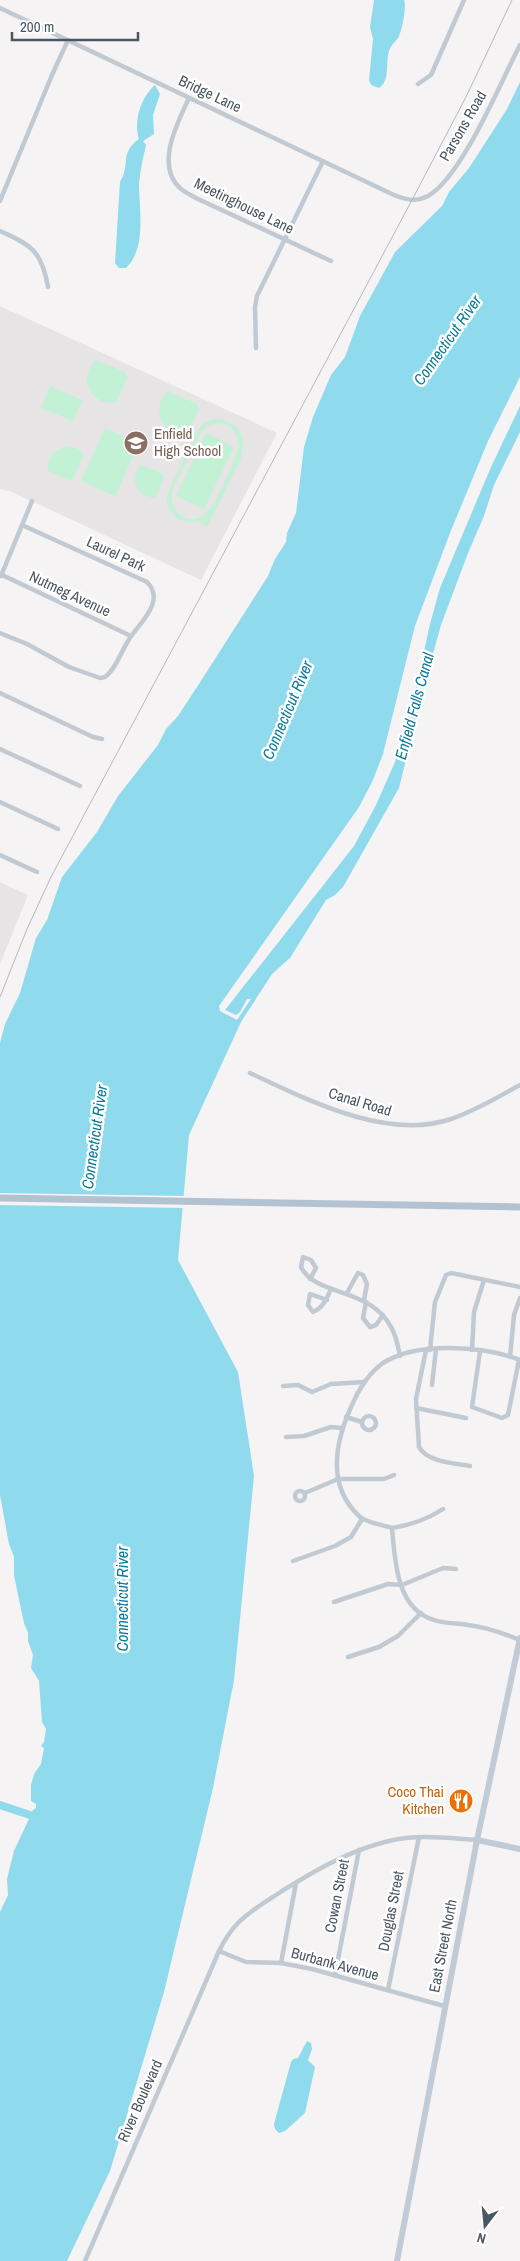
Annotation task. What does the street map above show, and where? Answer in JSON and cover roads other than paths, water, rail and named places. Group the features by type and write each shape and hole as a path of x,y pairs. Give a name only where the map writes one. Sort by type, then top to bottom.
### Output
{"main road":[{"path":"0,1198 520,1208"},
{"name":"East Street North","path":"398,2261 444,2006 520,1639"},
{"path":"477,1840 520,1849"}],"street":[{"path":"418,84 431,75 464,0"},
{"name":"Bridge Lane","path":"0,8 394,195 409,200"},
{"path":"0,201 68,40"},
{"name":"Parsons Road","path":"409,200 420,199 432,193 459,162 474,137 520,45"},
{"name":"Meetinghouse Lane","path":"190,98 171,139 170,159 174,181 182,190 198,199 331,261"},
{"path":"256,348 255,307 257,296 323,161"},
{"path":"0,231 29,245 36,251 45,272 48,287"},
{"path":"0,575 32,501"},
{"name":"Laurel Park","path":"0,633 27,644 69,667 100,678 108,675 131,636 143,622 152,604 154,592 147,582 22,525"},
{"name":"Nutmeg Avenue","path":"0,575 131,636"},
{"path":"0,693 93,737 102,739"},
{"path":"0,749 80,786"},
{"path":"0,802 58,829"},
{"path":"0,855 37,872"},
{"name":"Canal Road","path":"250,1073 351,1115 374,1122 398,1125 432,1124 450,1120 520,1085"},
{"path":"310,1279 316,1268 311,1260 303,1257 300,1267 310,1279 365,1301 383,1315 391,1326 400,1356"},
{"path":"347,1293 354,1277 358,1273 362,1275 367,1284 363,1318 370,1327 376,1325 383,1315"},
{"path":"470,1466 430,1457 422,1452 418,1446 416,1399 428,1350 435,1302 446,1275 451,1273 520,1287"},
{"path":"472,1350 474,1312 484,1280"},
{"path":"327,1300 310,1294 308,1305 310,1310 317,1311 327,1300 331,1289"},
{"path":"510,1356 514,1315 520,1298"},
{"path":"432,1385 436,1349"},
{"path":"443,1509 433,1516 406,1526 392,1528 362,1519 346,1500 338,1479 336,1460 341,1428 356,1395 382,1364 400,1356 436,1349 480,1351 510,1356 519,1360 508,1415 502,1418 472,1407 480,1351"},
{"path":"283,1386 298,1385 312,1392 331,1384 365,1382"},
{"path":"416,1408 466,1418"},
{"path":"346,1418 362,1422"},
{"path":"286,1437 304,1436 331,1427 341,1428"},
{"path":"305,1493 338,1479 384,1479 394,1475"},
{"path":"293,1561 343,1541 351,1536 362,1519"},
{"path":"392,1528 397,1567 402,1585 407,1600 420,1613 432,1620 499,1631 520,1639"},
{"path":"334,1602 388,1584 402,1585 443,1568 456,1570"},
{"path":"348,1657 398,1636 420,1613"},
{"name":"River Boulevard","path":"85,2261 220,1951 227,1936 238,1923 261,1905 321,1867 359,1850 390,1841 419,1837 477,1840"},
{"name":"Douglas Street","path":"388,1990 419,1837"},
{"name":"Cowan Street","path":"335,1976 359,1850"},
{"path":"281,1962 296,1883"},
{"name":"Burbank Avenue","path":"220,1951 246,1962 281,1962 444,2006"}],"water":[{"path":"374,0 404,0 405,3 401,30 389,51 385,81 379,88 371,85 369,80 373,39 370,27"},
{"path":"520,82 520,377 488,441 450,533 415,626 383,754 373,780 359,807 219,1006 220,1011 237,1020 251,999 247,999 240,1012 236,1015 225,1010 354,846 376,805 395,762 417,683 440,588 491,467 520,406 520,432 494,485 484,516 441,625 399,788 343,887 326,900 290,958 272,974 241,1022 189,1135 178,1260 238,1372 254,1476 234,1680 213,1788 164,1992 110,2171 67,2261 0,2261 0,1912 8,1895 7,1879 14,1851 33,1810 36,1808 36,1804 31,1801 31,1785 34,1774 41,1764 44,1748 41,1746 44,1742 46,1729 42,1722 39,1681 31,1668 33,1655 18,1595 14,1575 14,1557 9,1544 0,1495 0,1043 5,1024 20,993 36,938 47,920 62,877 97,832 118,796 158,745 166,729 178,716 268,576 275,559 286,542 287,533 296,513 304,447 313,417 331,375 345,357 360,316 395,252 442,206 449,192 469,168 507,109"},
{"path":"155,85 160,94 153,115 154,134 143,141 146,145 139,184 140,228 137,250 133,260 126,268 119,268 115,263 120,182 125,170 129,149 139,139 137,125 142,103"},
{"path":"307,2041 311,2043 312,2049 308,2060 315,2067 305,2113 285,2131 279,2133 275,2129 274,2124 291,2062 293,2059 298,2058"}],"waterway":[{"path":"0,1805 39,1818"}],"railway":[{"path":"0,997 27,929 51,877 412,200 466,97 512,0"}],"place":[{"name":"Enfield High School","path":"136,443"},
{"name":"Coco Thai Kitchen","path":"461,1801"}],"water label":[{"name":"Connecticut River","path":"447,340"},
{"name":"Enfield Falls Canal","path":"414,706"},
{"name":"Connecticut River","path":"287,710"},
{"name":"Connecticut River","path":"94,1137"},
{"name":"Connecticut River","path":"122,1599"}]}
